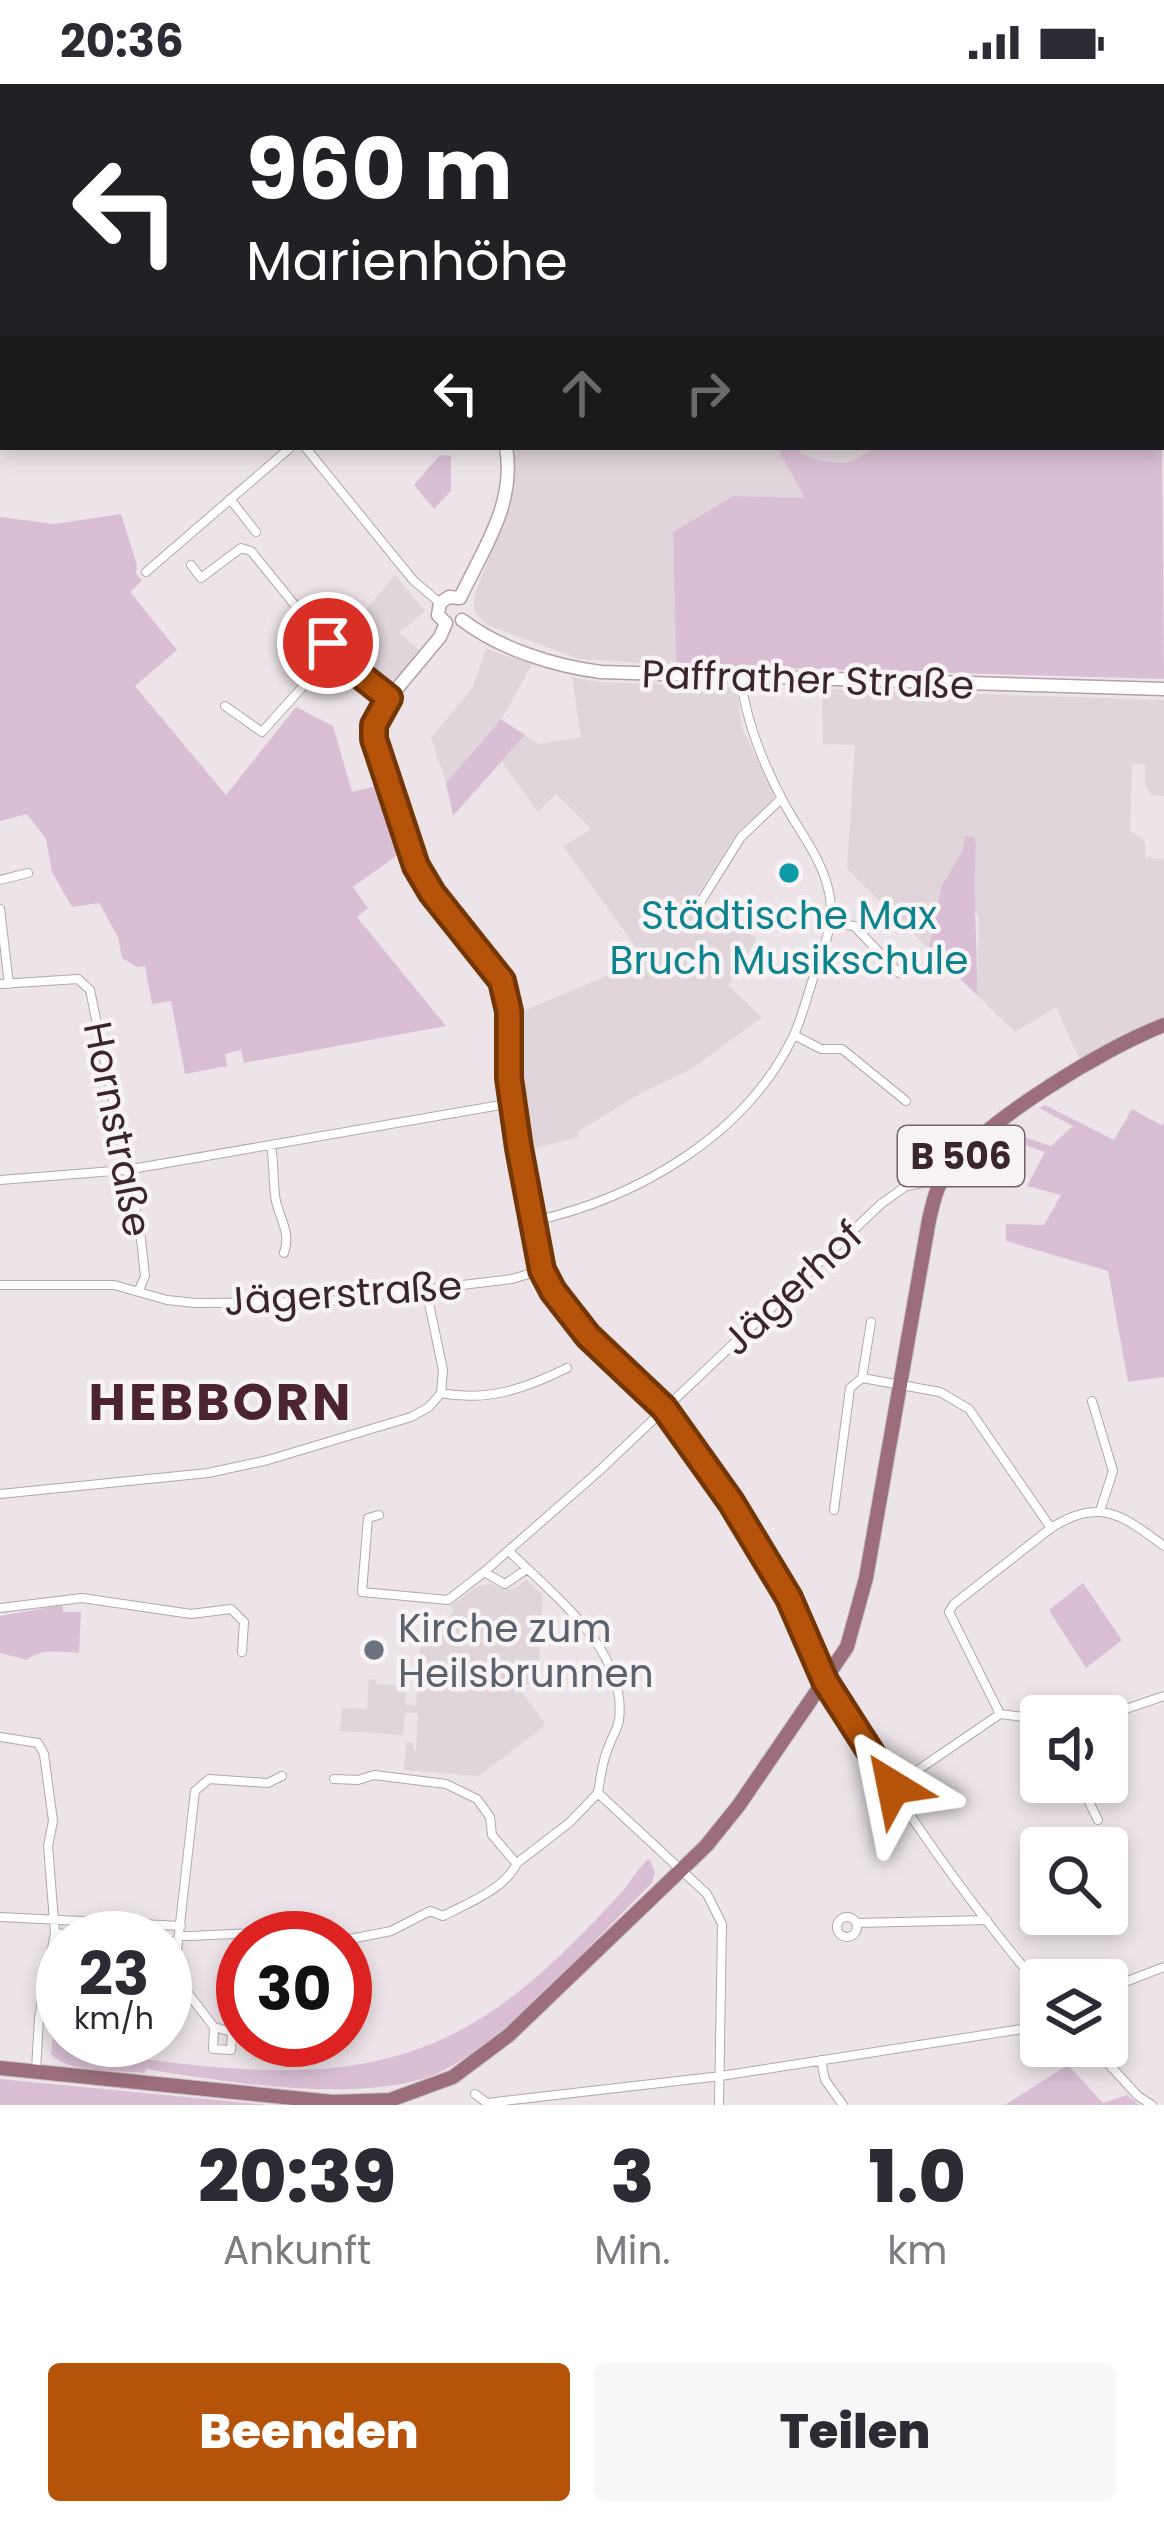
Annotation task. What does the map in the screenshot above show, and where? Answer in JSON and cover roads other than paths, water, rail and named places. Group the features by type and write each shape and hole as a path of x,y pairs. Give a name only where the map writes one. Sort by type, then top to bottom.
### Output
{"main road":[{"name":"B 506","path":"0,2068 333,2102 390,2100 453,2077 509,2035 698,1856 740,1805 848,1647 902,1386 929,1220 940,1183 951,1166 1056,1084 1164,1025"}],"street":[{"path":"146,572 287,450"},
{"path":"307,450 413,580 440,603"},
{"path":"460,598 500,518 509,486 506,450"},
{"path":"230,499 256,532"},
{"path":"191,565 201,578 241,548 251,550 336,656 389,698"},
{"path":"446,623 438,614 440,603 449,596 460,598"},
{"path":"446,623 462,620 466,610 460,598"},
{"name":"Paffrather Straße","path":"462,620 525,652 592,671 1164,689"},
{"path":"446,623 440,637 389,698 374,725 374,739 404,838 432,893 502,981 509,1011 512,1103 542,1270 565,1310 664,1408 764,1554 825,1681 893,1787 1020,1962"},
{"path":"225,706 262,733 322,665 336,656"},
{"path":"532,1221 590,1208 641,1185 700,1146 772,1070 794,1035 832,923 829,889 746,718 742,679"},
{"path":"698,906 741,837 782,799"},
{"path":"0,880 28,873"},
{"path":"0,909 4,984"},
{"path":"832,923 854,926 898,973"},
{"name":"Hornstraße","path":"4,984 71,979 88,986 140,1230 145,1276 139,1290"},
{"path":"794,1035 821,1049 842,1048 906,1101"},
{"path":"0,1180 126,1170 512,1103"},
{"path":"271,1145 278,1179 274,1189 288,1241 284,1253"},
{"name":"Jägerhof","path":"484,1572 895,1192 929,1182"},
{"name":"Jägerstraße","path":"0,1285 114,1285 166,1300 322,1302 512,1279 542,1270"},
{"path":"0,1494 176,1478 268,1460 411,1417 441,1394 442,1370 426,1289"},
{"path":"834,1510 850,1388 862,1378 871,1322"},
{"path":"441,1394 472,1399 541,1381 567,1368"},
{"path":"862,1378 940,1392 969,1409 1051,1528"},
{"path":"1092,1401 1113,1472 1100,1511"},
{"path":"1000,1714 950,1612 954,1604 1070,1516 1100,1511 1120,1515 1164,1546"},
{"path":"380,1515 368,1518 362,1592 448,1600 484,1572 505,1584 527,1569"},
{"path":"372,1934 428,1912 443,1916 502,1882 517,1863 569,1823 598,1793 605,1757 618,1728 620,1690 602,1653 574,1615 509,1551"},
{"path":"0,1608 82,1598 191,1614 231,1609 244,1622 242,1652"},
{"path":"1128,1708 1164,1696"},
{"path":"893,1787 1000,1714 1020,1716"},
{"path":"0,1737 29,1739 44,1754 53,1822 48,1848 52,1911"},
{"path":"334,1779 374,1775 446,1784 477,1799 490,1817 492,1835 517,1863"},
{"path":"182,1911 195,1791 209,1779 268,1783 282,1776"},
{"path":"598,1793 707,1894 722,1924 719,2105"},
{"path":"1089,1803 1098,1820"},
{"path":"0,1917 36,1918"},
{"path":"856,1923 987,1920"},
{"path":"1128,1981 1164,1967"},
{"path":"192,1998 214,2027"},
{"path":"475,2094 487,2103 721,2076 1020,2029"},
{"path":"821,2060 825,2080 843,2105"},
{"path":"36,2067 36,2072"},
{"path":"1111,2067 1152,2105"}],"place":[{"name":"Städtische Max Bruch Musikschule","path":"789,873"},
{"name":"Kirche zum Heilsbrunnen","path":"374,1650"}],"district":[{"name":"HEBBORN","path":"221,1402"}]}
